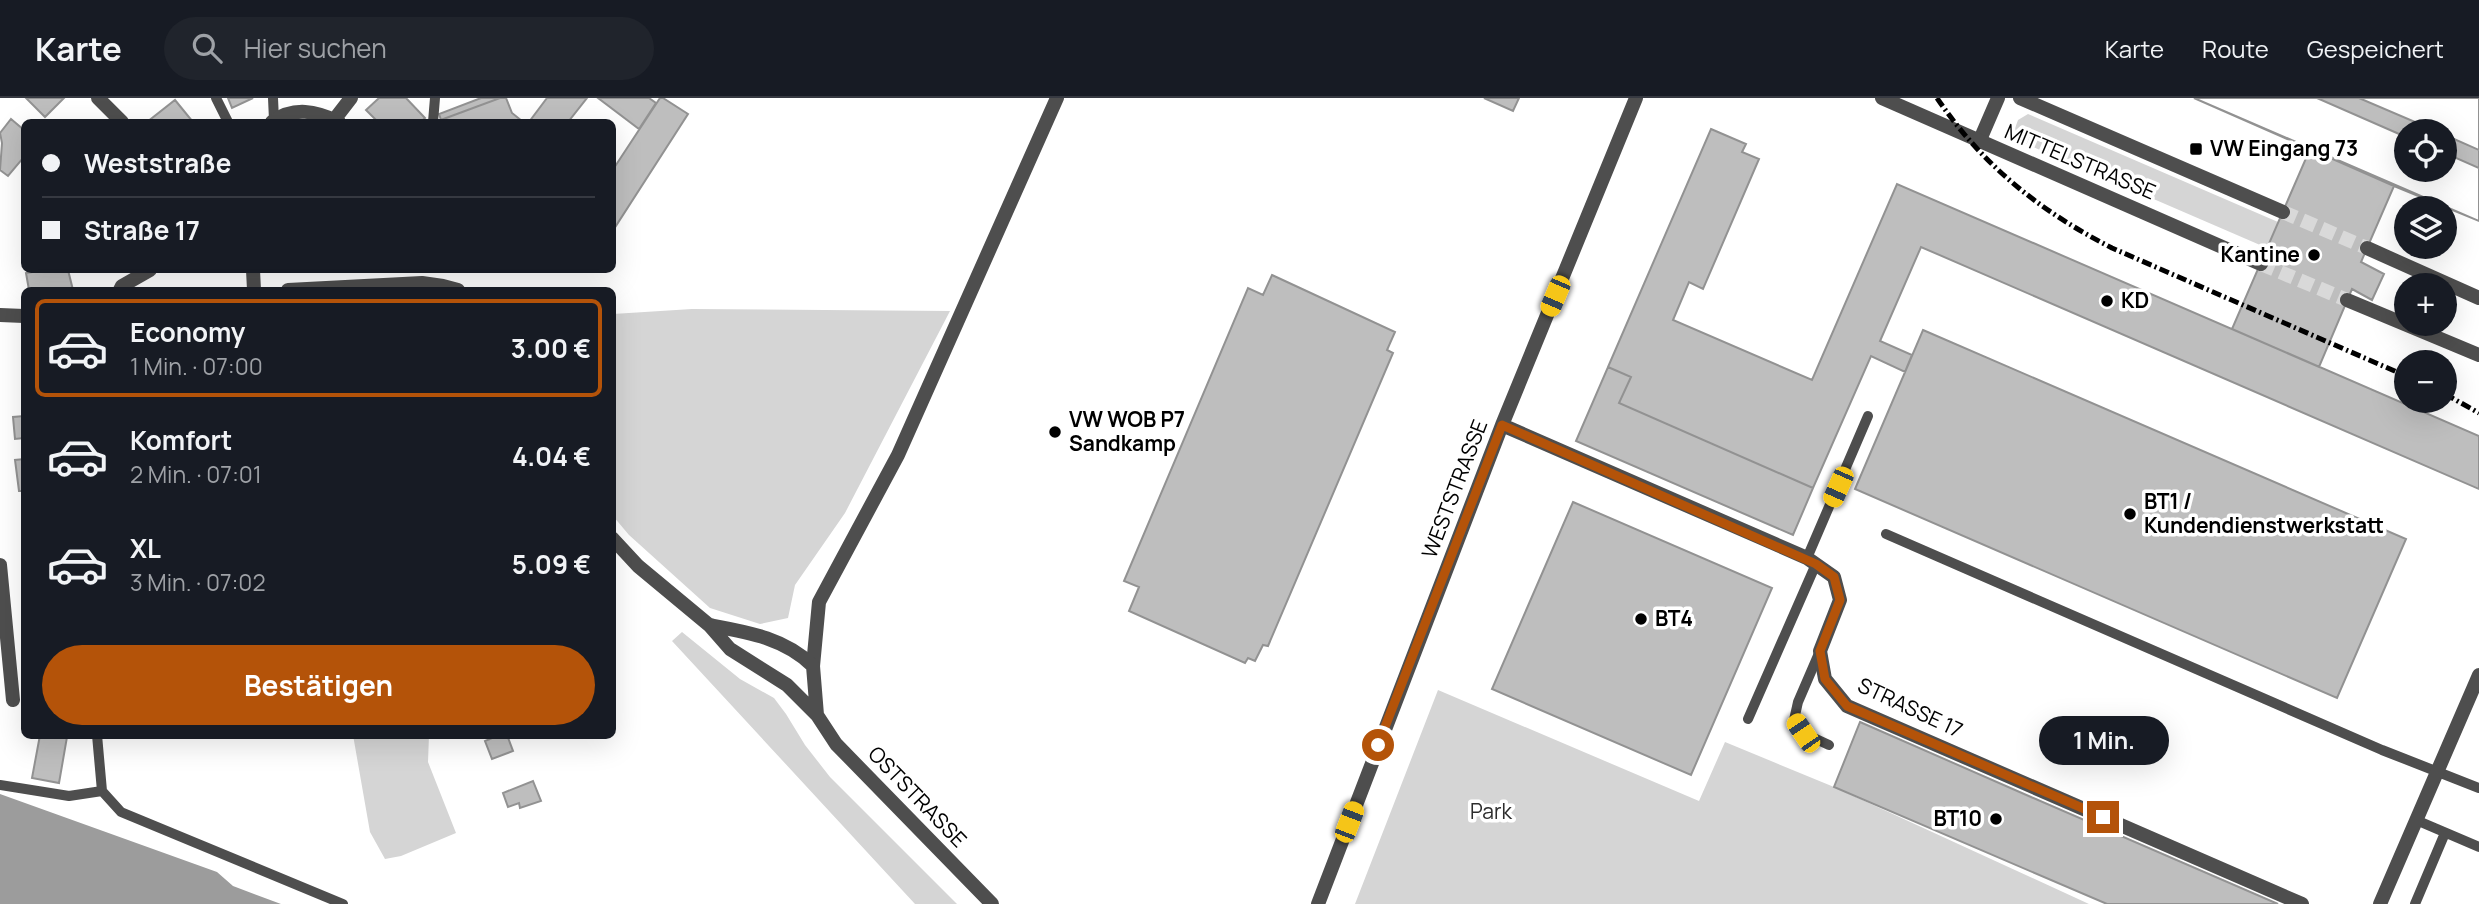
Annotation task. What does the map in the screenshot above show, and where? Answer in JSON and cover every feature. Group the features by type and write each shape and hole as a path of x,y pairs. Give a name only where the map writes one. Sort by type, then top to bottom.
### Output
{"street":[{"path":"98,98 119,119"},
{"path":"338,119 351,98"},
{"path":"817,715 813,666 819,602 898,456 1057,98"},
{"name":"WESTSTRASSE","path":"1318,902 1502,425 1636,98"},
{"name":"MITTELSTRASSE","path":"1882,98 2261,264"},
{"path":"1979,142 1998,98"},
{"name":"MITTELSTRASSE","path":"2020,98 2283,212"},
{"path":"279,119 301,111 322,113 333,119"},
{"path":"2367,248 2479,298"},
{"path":"122,287 144,273"},
{"path":"355,287 422,284 447,287"},
{"path":"2347,300 2479,355"},
{"path":"0,315 21,316"},
{"path":"1502,425 1812,561 1834,577 1840,600 1820,651"},
{"name":"OSTSTRASSE","path":"616,542 638,566 709,625 730,649 786,685 817,715 836,744 992,904"},
{"path":"0,565 19,700"},
{"path":"709,625 780,643 802,655 813,666"},
{"name":"STRASSE 17","path":"1820,651 1825,679 1847,706 2302,904"},
{"path":"2380,904 2479,675"}],"lane":[{"path":"216,98 226,119"},
{"path":"273,98 273,119"},
{"path":"433,119 435,98"},
{"path":"1748,719 1868,416"},
{"path":"1885,534 2382,750 2479,789"},
{"path":"1820,651 1798,702 1794,720 1803,733 1829,745"},
{"path":"97,739 102,790 121,812 344,904"},
{"path":"0,785 69,796 102,790"},
{"path":"2416,820 2479,847"},
{"path":"2415,904 2445,833"}],"green space":[{"path":"2028,114 2278,222 2267,248 2017,140 2014,131 2018,120"},
{"path":"692,309 950,311 845,513 795,585 788,618 760,624 710,608 629,535 616,520 616,314"},
{"path":"682,632 740,679 774,698 830,777 957,904 915,904 672,641"},
{"name":"Park","path":"1438,690 1699,801 1725,742 1834,787 2089,904 1355,904"},
{"path":"354,739 429,739 428,762 456,833 401,856 385,859 370,832"}],"shaded area":[{"path":"0,794 217,872 233,886 281,904 0,904"}],"building":[{"path":"26,98 64,98 45,117"},
{"path":"228,98 253,98 232,108"},
{"path":"379,98 406,98 425,118 375,119 366,110"},
{"path":"481,98 500,98 444,119 441,119 439,114"},
{"path":"506,98 512,113 520,119 443,119"},
{"path":"547,98 587,98 570,119 531,119"},
{"path":"598,98 649,98 656,103 639,129"},
{"path":"660,98 688,114 616,226 616,165"},
{"path":"1484,98 1519,98 1513,111"},
{"path":"2194,98 2479,98 2479,221 2457,212 2457,196 2418,196"},
{"path":"2194,98 2317,98 2394,132 2394,182 2457,182 2457,158 2479,168 2479,221 2457,212 2457,196 2421,196"},
{"path":"2359,98 2479,98 2479,150 2457,140 2457,119 2408,119"},
{"path":"175,100 191,119 151,119"},
{"path":"11,119 21,127 21,161 8,176 0,170 0,133"},
{"name":"KD","path":"1711,129 1746,144 1742,152 1759,159 1703,289 1689,282 1673,320 1812,380 1897,184 2394,399 2394,413 2426,413 2479,436 2479,489 1921,247 1880,341 1912,355 1905,372 1871,356 1813,488 1619,403 1631,377 1608,367"},
{"name":"Kantine","path":"2310,149 2394,186 2361,262 2384,274 2372,300 2352,289 2319,367 2232,329"},
{"path":"26,273 69,273 72,287 28,287"},
{"path":"1272,275 1395,332 1387,350 1393,353 1268,646 1263,645 1255,661 1248,658 1245,663 1129,611 1139,587 1124,581 1248,288 1263,295"},
{"name":"BT1 / Kundendienstwerkstatt","path":"1923,330 2406,539 2337,698 1855,489"},
{"path":"1608,367 1631,377 1619,403 1813,488 1793,535 1576,441"},
{"path":"21,416 21,438 15,439 13,417"},
{"path":"21,459 21,491 19,491 15,460"},
{"name":"BT4","path":"1573,502 1772,588 1691,775 1492,689"},
{"name":"BT10","path":"1860,722 2278,904 2107,904 1834,787"},
{"path":"39,739 67,739 59,783 32,778"},
{"path":"508,739 513,751 492,759 485,741"},
{"path":"533,781 541,801 520,808 519,803 508,807 503,793"}],"tunnel":[{"path":"2283,212 2367,248"},
{"path":"2261,264 2347,300"}],"railway":[{"path":"1937,98 1994,166 2037,202 2086,234 2112,248 2394,371"},
{"path":"2457,401 2479,413"}],"place":[{"name":"VW Eingang 73","path":"2196,149"},
{"name":"Kantine","path":"2314,255"},
{"name":"KD","path":"2107,301"},
{"name":"VW WOB P7 Sandkamp","path":"1055,432"},
{"name":"BT1 / Kundendienstwerkstatt","path":"2130,514"},
{"name":"BT4","path":"1641,619"},
{"name":"BT10","path":"1996,819"}],"route":[{"path":"1378,745 1502,425 1807,558 1834,577 1840,600 1820,651 1825,679 1847,706 2103,817"}]}
